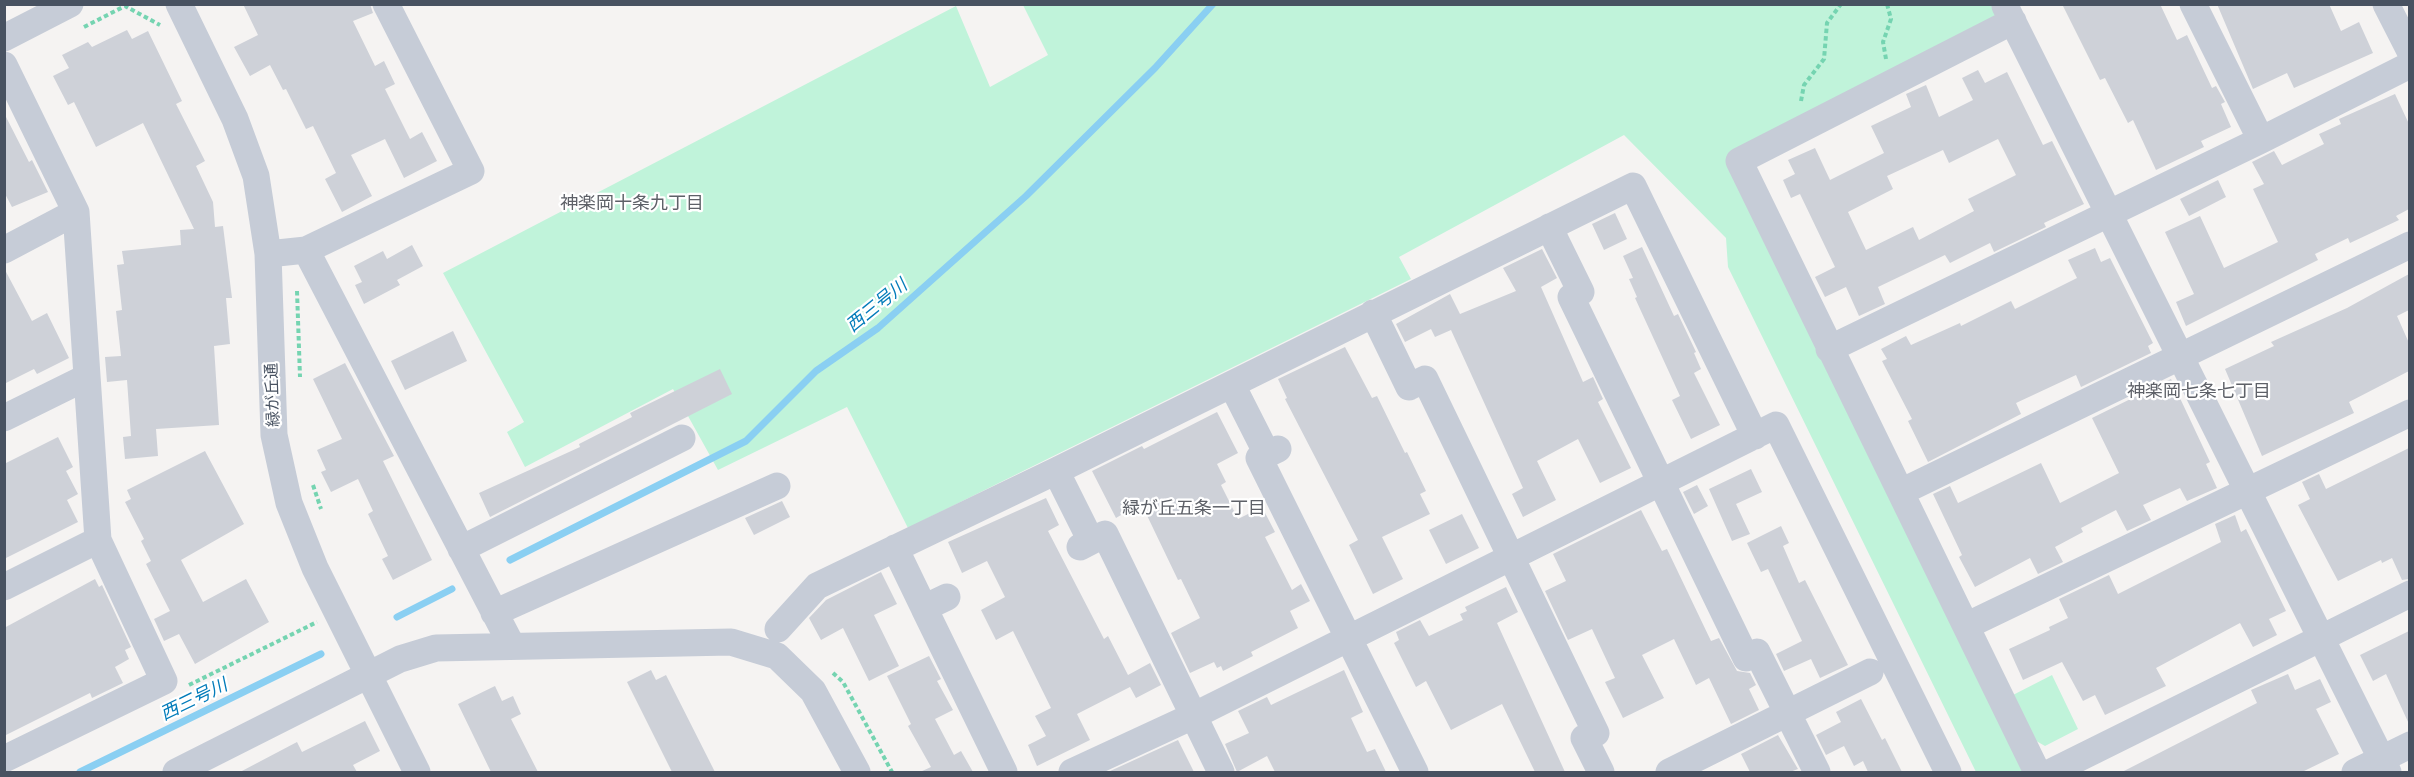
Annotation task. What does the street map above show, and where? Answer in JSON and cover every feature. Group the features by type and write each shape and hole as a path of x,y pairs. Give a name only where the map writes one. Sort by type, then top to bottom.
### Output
{"street":[{"path":"4,38 70,4"},
{"name":"緑が丘通","path":"179,4 235,119 256,176 268,254 274,435 289,503 315,568 417,772"},
{"path":"268,254 306,250 471,171 386,4"},
{"path":"2193,4 2261,140"},
{"path":"2386,4 2409,51"},
{"path":"2037,772 1739,161 1897,81 2009,13 2384,766"},
{"path":"4,65 76,212 98,540 164,681 4,759"},
{"path":"1829,349 2261,140 2409,65"},
{"path":"778,629 817,586 1232,385 1373,313 1633,186 1755,436"},
{"path":"4,250 76,212"},
{"path":"1549,227 1581,292 1571,297 1746,658 1757,652 1817,772"},
{"path":"1901,492 2409,245"},
{"path":"306,250 512,646"},
{"path":"1373,313 1410,387 1425,379 1596,733 1584,738 1601,772"},
{"path":"4,418 87,377"},
{"path":"1232,385 1272,452 1259,458 1414,772"},
{"path":"1966,626 2249,492 2409,413"},
{"path":"1072,772 1193,716 1776,425 1948,772"},
{"path":"461,549 682,438"},
{"path":"1056,471 1086,544 1105,534 1221,772"},
{"path":"494,613 777,486"},
{"path":"4,587 98,540"},
{"path":"895,548 935,603 1004,772"},
{"path":"2051,772 2409,594"},
{"path":"176,772 400,659 436,648 731,642 777,656 813,691 857,772"},
{"path":"1669,772 1870,672"},
{"path":"2355,772 2384,766 2409,745"}],"path":[{"path":"1813,123 1801,100 1804,85 1824,59 1827,23 1841,4"},
{"path":"1887,4 1891,19 1883,42 1885,57 1897,81"},
{"path":"75,31 125,6 162,26"},
{"path":"164,681 189,685 318,621"}],"green space":[{"path":"1023,5 2005,5 2013,21 1739,161 2029,772 1976,772 1728,267 1726,238 1624,135 1399,257 1411,279 908,528 847,407 718,470 673,389 525,467 507,432 524,422 443,273 956,6 990,87 1048,55"},
{"path":"2052,675 2078,729 2045,746 2031,738 2011,696"}],"building":[{"path":"243,4 370,4 373,13 353,21 375,66 384,61 395,84 385,89 410,139 422,132 437,161 404,178 385,139 351,155 372,196 342,212 325,179 336,173 313,126 306,129 286,89 283,90 270,65 250,76 234,47 258,35"},
{"path":"2062,4 2160,4 2177,40 2187,35 2212,88 2216,86 2225,102 2221,104 2231,127 2201,141 2204,147 2156,170 2133,120 2128,123 2105,78 2100,80"},
{"path":"2217,4 2329,4 2341,31 2359,22 2373,53 2294,88 2287,73 2253,89"},
{"path":"127,30 132,39 148,31 182,101 176,104 205,161 196,166 213,202 215,227 223,226 232,298 226,298 230,344 214,346 219,425 156,429 158,456 125,459 123,437 131,436 127,380 107,382 105,357 121,356 116,311 122,310 117,265 124,264 122,251 181,245 180,230 194,229 143,123 96,147 74,102 68,105 53,76 69,68 62,55 88,42 92,47"},
{"path":"1978,70 1985,83 2007,72 2043,145 2052,141 2084,204 2044,223 2046,227 1994,252 1990,243 1950,263 1945,255 1878,287 1885,304 1859,316 1846,287 1825,297 1815,277 1835,267 1800,194 1791,198 1783,180 1795,174 1788,160 1815,148 1830,180 1884,153 1871,126 1911,107 1906,94 1926,85 1939,117 1973,100 1962,78","holes":["1998,139 2016,175 1968,199 1974,211 1919,240 1913,227 1866,250 1848,212 1893,189 1887,176 1943,150 1949,163"]},
{"path":"2395,94 2409,124 2409,209 2396,216 2399,220 2350,243 2348,238 2315,254 2318,260 2186,326 2176,302 2194,294 2165,232 2200,216 2224,268 2278,242 2253,189 2264,184 2252,162 2274,151 2282,165 2324,144 2319,134 2341,124 2339,119"},
{"path":"4,113 29,162 32,160 48,192 12,207 4,192"},
{"path":"2218,180 2226,197 2189,216 2180,199"},
{"path":"1615,213 1627,239 1604,250 1592,224"},
{"path":"412,245 423,266 397,280 400,285 364,304 355,285 362,282 354,266 383,251 387,259"},
{"path":"1642,247 1674,316 1678,314 1696,352 1694,353 1701,369 1694,373 1720,425 1691,439 1672,400 1680,396 1635,298 1637,297 1629,279 1633,278 1623,256"},
{"path":"2095,248 2101,262 2110,258 2153,343 2148,346 2151,353 2081,387 2076,375 2016,403 2021,414 1928,462 1908,421 1912,419 1882,361 1887,359 1881,349 1906,336 1911,345 1960,323 1961,326 2011,301 2015,309 2077,278 2068,260"},
{"path":"1542,249 1557,278 1541,287 1583,382 1593,377 1603,399 1598,402 1631,468 1600,483 1578,439 1537,461 1556,500 1523,517 1512,494 1523,488 1451,330 1435,337 1431,329 1405,342 1396,324 1450,294 1460,314 1516,291 1503,268"},
{"path":"4,268 32,321 47,313 69,358 37,374 34,369 4,384"},
{"path":"2409,274 2409,310 2397,316 2409,343 2409,371 2349,402 2354,413 2262,456 2225,369 2274,346 2271,342 2347,308"},
{"path":"453,331 467,361 405,390 391,361"},
{"path":"1345,347 1372,398 1377,396 1405,453 1407,452 1426,491 1420,494 1430,514 1382,537 1403,579 1373,594 1349,545 1358,540 1285,399 1287,398 1278,379"},
{"path":"345,363 394,456 383,461 432,560 393,580 382,559 388,556 368,514 373,511 358,479 331,492 321,472 326,470 317,450 342,439 313,379"},
{"path":"720,369 732,394 490,517 479,493 580,447 579,444 632,417 630,413"},
{"path":"2171,379 2210,462 2206,464 2217,488 2187,501 2180,488 2143,505 2151,520 2127,531 2116,510 2081,528 2083,532 2055,547 2063,562 2038,574 2030,558 1975,587 1959,557 1962,555 1933,494 1950,486 1958,503 2041,463 2060,503 2119,473 2092,418"},
{"path":"1217,412 1238,453 1217,464 1226,482 1221,485 1238,519 1262,507 1275,532 1265,537 1292,590 1301,584 1310,601 1290,611 1298,628 1251,652 1253,656 1223,671 1221,666 1217,668 1214,662 1190,673 1171,633 1200,618 1181,579 1178,580 1141,503 1116,518 1092,471 1142,446 1144,449"},
{"path":"58,437 73,467 66,471 78,494 67,500 78,522 4,559 4,464"},
{"path":"2409,448 2409,579 2402,580 2392,558 2382,563 2381,560 2338,581 2298,505 2310,499 2302,482 2319,474 2326,489"},
{"path":"205,451 244,524 181,560 203,602 246,579 269,622 195,664 179,634 164,641 154,619 170,611 146,564 151,561 141,541 144,539 125,502 131,499 127,490"},
{"path":"1751,469 1762,492 1736,504 1750,534 1732,541 1709,489"},
{"path":"1697,485 1708,506 1694,514 1683,492"},
{"path":"1046,498 1059,525 1048,531 1104,639 1108,636 1128,675 1150,663 1161,685 1136,698 1130,687 1077,714 1090,740 1037,766 1028,745 1046,736 1035,716 1051,708 1013,631 996,640 981,610 1005,597 987,561 962,573 948,542"},
{"path":"782,501 790,517 754,535 745,518"},
{"path":"1641,510 1662,551 1667,549 1711,641 1719,638 1737,671 1750,673 1756,685 1749,689 1759,710 1731,724 1709,678 1696,685 1674,639 1642,655 1664,698 1623,718 1605,682 1615,678 1592,629 1568,640 1545,591 1566,581 1553,554"},
{"path":"1462,514 1479,548 1446,564 1429,530"},
{"path":"2235,515 2241,532 2246,529 2286,611 2269,619 2277,635 2253,647 2240,623 2156,668 2166,686 2105,715 2095,695 2083,701 2062,662 2023,680 2009,649 2050,630 2049,627 2068,618 2059,599 2109,575 2118,594 2221,542 2215,524"},
{"path":"1781,526 1789,543 1783,546 1799,583 1805,580 1848,665 1820,678 1811,659 1784,671 1776,654 1802,641 1768,569 1761,572 1747,543"},
{"path":"881,572 897,604 874,615 899,666 869,681 843,628 821,640 809,618 826,600"},
{"path":"95,579 99,587 102,585 131,647 125,650 129,659 115,667 123,683 92,698 90,693 4,736 4,628"},
{"path":"1506,587 1518,612 1497,623 1565,772 1535,772 1502,704 1451,730 1426,681 1416,687 1394,643 1399,640 1396,632 1420,620 1429,636 1463,620 1460,614 1467,611 1465,607"},
{"path":"2409,631 2409,724 2386,674 2373,681 2360,655"},
{"path":"929,656 941,679 937,681 953,710 935,719 954,755 961,751 973,772 920,772 931,767 908,726 911,724 887,676"},
{"path":"651,670 656,680 666,675 715,772 672,772 627,682"},
{"path":"1344,670 1363,712 1351,718 1367,752 1375,749 1386,772 1275,772 1267,756 1237,772 1225,744 1249,733 1238,711 1267,697 1271,705"},
{"path":"2288,674 2295,690 2320,679 2331,702 2316,709 2339,754 2302,772 2122,772 2257,703 2251,690"},
{"path":"495,686 502,701 513,696 521,714 511,719 538,772 491,772 458,704"},
{"path":"1861,699 1882,740 1885,738 1902,772 1868,772 1863,761 1854,766 1844,746 1826,755 1816,735 1841,722 1836,712"},
{"path":"365,721 380,751 353,765 357,772 240,772 297,742 302,752"},
{"path":"1778,735 1798,769 1790,772 1750,772 1741,754"},
{"path":"1178,740 1194,772 1108,772"}],"waterway":[{"name":"西三号川","path":"510,560 746,441 816,371 878,328 1026,196 1155,68 1213,4"},
{"name":"西三号川","path":"397,617 452,589"},
{"name":"西三号川","path":"80,772 321,654"}],"district":[{"name":"神楽岡十条九丁目","path":"632,204"},
{"name":"神楽岡七条七丁目","path":"2199,392"},
{"name":"緑が丘五条一丁目","path":"1194,509"}]}
